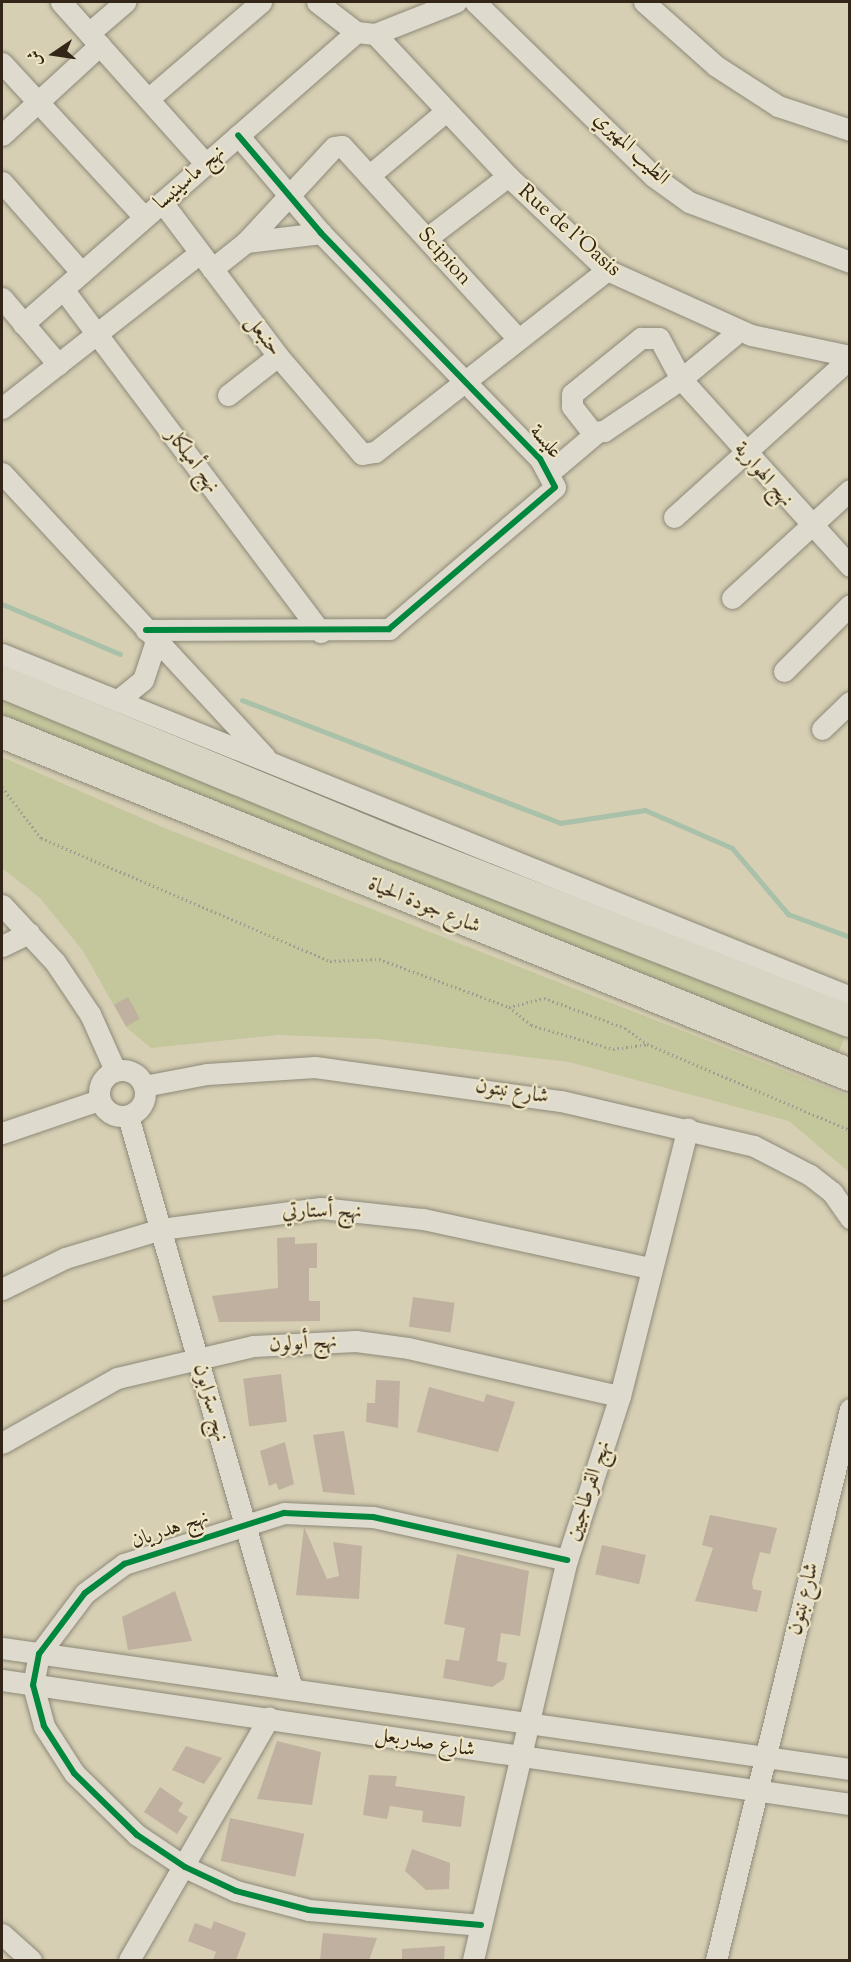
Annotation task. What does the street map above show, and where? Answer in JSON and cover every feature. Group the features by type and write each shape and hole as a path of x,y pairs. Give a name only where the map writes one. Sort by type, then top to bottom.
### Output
{"highway":[{"path":"2,682 398,845 849,1021"},
{"name":"شارع جودة الحياة","path":"2,732 849,1075"}],"street":[{"path":"61,2 206,164"},
{"path":"2,135 38,102 125,2"},
{"path":"148,99 261,2"},
{"name":"Rue de l'Oasis","path":"317,2 366,33 446,111 507,176 607,270 739,331 849,357"},
{"name":"نهج ماسينيسا","path":"10,314 63,289 238,135 366,33 456,2"},
{"name":"الطيب المهيري","path":"475,2 653,176 689,202 849,262"},
{"path":"644,2 716,66 778,106 849,130"},
{"path":"2,63 144,218"},
{"path":"371,174 446,111"},
{"name":"عليسة","path":"151,635 371,633 403,622 553,493 550,472 321,233 238,135"},
{"name":"Scipion","path":"2,408 96,334 206,261 246,242 287,192 336,146 345,147 371,174 518,339"},
{"path":"427,238 507,176"},
{"path":"2,182 81,272"},
{"name":"حنبعل","path":"162,202 278,356 354,449 375,452 463,380"},
{"path":"246,242 321,233"},
{"path":"463,380 607,270"},
{"name":"نهج أميلكار","path":"63,289 321,632"},
{"path":"10,314 58,364"},
{"path":"550,472 596,433 681,380 739,331"},
{"name":"نهج الهوارية","path":"596,433 572,406 572,394 641,338 659,338 681,380 809,528 849,566"},
{"path":"228,394 278,356"},
{"path":"674,517 849,357"},
{"path":"2,473 269,762"},
{"path":"732,598 849,490"},
{"path":"784,671 849,605"},
{"path":"117,702 143,680 151,635"},
{"path":"2,654 269,762 467,847 849,997"},
{"path":"822,729 849,702"},
{"path":"2,905 28,933 90,1014 115,1070"},
{"path":"2,946 28,933"},
{"name":"شارع نبتون","path":"144,1086 268,1067 368,1070 561,1101 688,1128 785,1159 832,1192 849,1218"},
{"path":"115,1070 133,1072 144,1086 142,1104 129,1116 110,1113 99,1100 101,1082 115,1070"},
{"path":"2,1133 99,1100"},
{"name":"نهج سترابون","path":"129,1116 292,1689"},
{"name":"نهج القرطاجيين","path":"473,1960 567,1560 620,1396 650,1268 688,1128"},
{"name":"نهج أستارتي","path":"2,1289 65,1258 161,1229 321,1208 423,1219 650,1268"},
{"name":"نهج أبولون","path":"2,1442 117,1378 196,1357 253,1346 356,1341 620,1396"},
{"name":"شارع نبتون","path":"758,1789 849,1409"},
{"name":"نهج هدريان","path":"481,1925 309,1910 236,1891 185,1867 137,1835 74,1773 44,1726 33,1685 39,1654 85,1593 124,1564 244,1522 284,1513 335,1513 422,1526 567,1560"},
{"name":"شارع صدربعل","path":"2,1648 849,1769"},
{"name":"شارع صدربعل","path":"2,1680 269,1718 522,1759 758,1789 849,1804"},
{"path":"129,1960 185,1867 269,1718"},
{"path":"717,1960 758,1789"},
{"path":"2,1934 31,1960"}],"path":[{"path":"2,787 41,838 162,893 330,961 379,959 509,1007 531,1025 613,1049 647,1044"},
{"path":"509,1007 544,998 625,1028 647,1044 849,1130"}],"green space":[{"path":"2,688 848,1030 836,1058 2,721"},
{"path":"2,757 162,827 849,1096 849,1172 789,1121 569,1062 378,1039 279,1035 151,1048 126,1027 83,951 40,898 2,868"}],"building":[{"path":"128,997 140,1019 126,1027 114,1005"},
{"path":"295,1237 295,1244 317,1243 317,1268 309,1268 309,1301 320,1301 320,1321 219,1322 212,1296 278,1288 277,1238"},
{"path":"413,1297 455,1303 450,1333 409,1327"},
{"path":"281,1374 287,1422 249,1426 243,1379"},
{"path":"376,1380 400,1381 398,1428 366,1422 367,1403 375,1403"},
{"path":"429,1387 484,1402 486,1394 515,1402 498,1452 417,1432"},
{"path":"344,1431 355,1495 323,1492 313,1435"},
{"path":"285,1442 294,1484 279,1490 276,1483 269,1486 260,1451"},
{"path":"710,1515 777,1528 770,1554 760,1552 752,1582 753,1589 762,1591 757,1612 695,1601 713,1548 702,1545"},
{"path":"304,1527 327,1579 339,1576 333,1542 362,1546 359,1599 296,1595"},
{"path":"602,1545 646,1555 639,1584 595,1574"},
{"path":"457,1554 529,1571 520,1636 501,1633 497,1661 507,1663 504,1679 492,1687 443,1678 446,1659 459,1661 465,1628 444,1624"},
{"path":"175,1591 192,1641 128,1650 122,1617"},
{"path":"277,1741 321,1752 312,1805 257,1799"},
{"path":"186,1746 222,1758 204,1784 172,1770"},
{"path":"369,1775 397,1776 395,1786 465,1796 461,1827 422,1822 423,1811 390,1806 387,1819 363,1815"},
{"path":"160,1787 183,1803 178,1811 188,1817 177,1834 144,1812"},
{"path":"230,1818 304,1834 295,1877 221,1861"},
{"path":"412,1849 450,1863 449,1889 426,1890 405,1871"},
{"path":"214,1921 246,1933 236,1960 213,1960 216,1952 188,1941 195,1923 211,1929"},
{"path":"323,1933 377,1938 369,1960 320,1960"},
{"path":"445,1946 444,1960 402,1960 402,1949"}],"waterway":[{"path":"2,604 120,654"},
{"path":"242,700 560,823 645,810 732,848 788,914 850,937"}],"cycle path":[{"path":"146,630 389,629 555,487 540,459 321,233 238,135"},
{"path":"481,1925 309,1910 236,1891 185,1867 137,1835 74,1773 44,1726 33,1685 39,1654 85,1593 124,1564 284,1513 373,1517 567,1560"}]}
